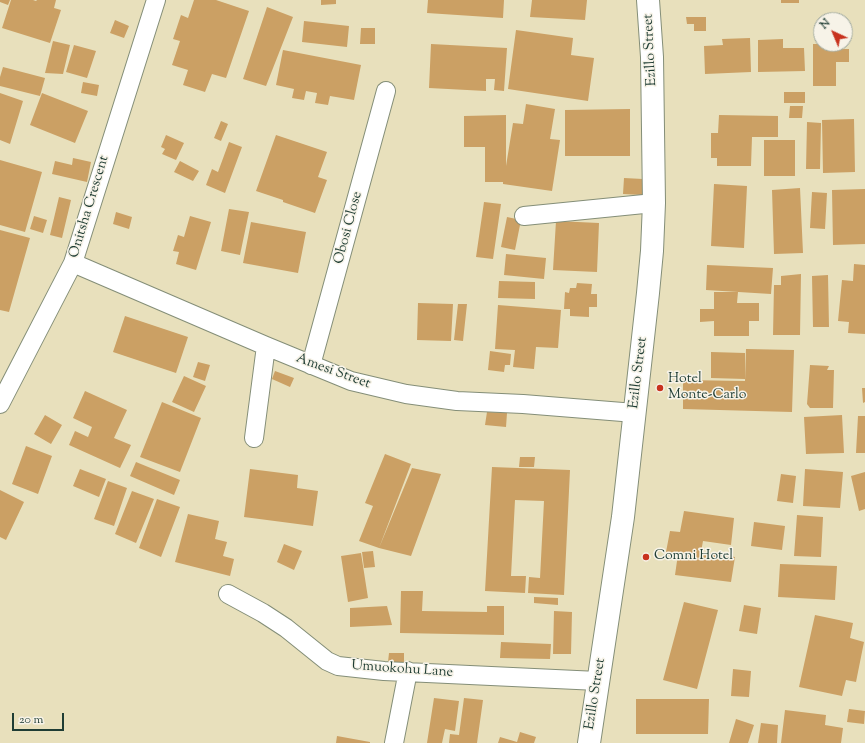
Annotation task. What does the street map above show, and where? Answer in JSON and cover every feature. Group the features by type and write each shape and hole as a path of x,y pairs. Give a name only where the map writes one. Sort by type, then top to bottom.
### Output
{"street":[{"name":"Onitsha Crescent","path":"0,404 73,263 156,0"},
{"name":"Ezillo Street","path":"589,743 623,517 648,293 654,203 652,57 648,0"},
{"name":"Obosi Close","path":"311,365 386,91"},
{"path":"524,216 654,203"},
{"name":"Amesi Street","path":"73,263 351,381 406,394 458,401 523,404 634,413"},
{"path":"254,438 266,346"},
{"name":"Umuokohu Lane","path":"228,594 263,613 286,628 327,661 338,666 384,671 598,681"},
{"path":"394,743 408,671"}],"building":[{"path":"0,0 10,0 8,5 0,2"},
{"path":"11,0 56,0 54,8 61,10 50,43 2,28"},
{"path":"194,0 216,0 249,11 226,78 212,74 205,92 183,85 188,70 172,65 180,41 173,39 181,15 188,18"},
{"path":"321,0 336,0 336,4 321,5"},
{"path":"428,0 504,0 503,18 427,13"},
{"path":"532,0 587,0 585,20 530,17"},
{"path":"781,0 799,0 799,3 781,3"},
{"path":"267,7 293,17 266,86 243,79"},
{"path":"686,17 706,17 706,31 694,31 694,24 687,24"},
{"path":"115,20 129,26 124,38 110,33"},
{"path":"304,21 349,26 347,47 302,42"},
{"path":"361,28 375,28 375,44 360,44"},
{"path":"516,30 573,38 571,55 594,58 588,101 508,89"},
{"path":"750,38 751,72 705,74 704,46 723,45 722,39"},
{"path":"783,39 783,48 804,48 805,71 758,72 758,40"},
{"path":"53,41 70,45 63,74 45,73"},
{"path":"431,44 507,48 504,91 494,90 495,79 486,79 486,91 429,88"},
{"path":"74,45 96,51 87,78 66,72"},
{"path":"283,50 361,65 354,100 330,96 328,105 315,103 317,93 306,91 304,100 292,98 294,89 276,85"},
{"path":"813,52 849,52 849,62 836,62 836,86 813,86"},
{"path":"3,67 45,78 40,96 0,86 0,77"},
{"path":"83,82 99,85 97,96 81,93"},
{"path":"784,92 805,92 805,103 784,103"},
{"path":"0,93 23,101 10,144 0,140"},
{"path":"42,93 88,111 75,143 30,125"},
{"path":"526,104 555,109 550,139 560,140 552,191 503,184 503,182 485,182 485,147 464,147 464,116 506,115 506,166 513,123 523,124"},
{"path":"790,106 803,106 802,118 789,118"},
{"path":"630,109 630,156 565,156 565,110"},
{"path":"719,115 778,116 778,137 752,137 751,166 717,166 717,158 711,158 711,133 718,133"},
{"path":"854,119 855,172 823,173 822,120"},
{"path":"221,121 228,124 221,141 214,138"},
{"path":"807,122 821,123 820,169 806,169"},
{"path":"166,135 184,143 176,160 162,154 165,149 161,147"},
{"path":"276,135 327,152 318,177 327,180 315,213 256,191"},
{"path":"764,140 795,140 795,176 764,176"},
{"path":"229,142 242,147 225,193 206,185 212,169 218,172"},
{"path":"73,158 91,162 87,182 52,174 55,161 72,165"},
{"path":"0,160 42,172 25,232 0,225"},
{"path":"180,161 199,171 193,181 174,172"},
{"path":"624,178 643,179 642,195 623,194"},
{"path":"714,184 747,186 744,248 711,246"},
{"path":"800,188 803,253 774,254 772,190"},
{"path":"865,189 865,244 833,245 832,190"},
{"path":"812,192 827,193 825,229 810,228"},
{"path":"59,197 71,200 62,238 50,235"},
{"path":"484,202 501,204 493,259 476,257"},
{"path":"229,209 249,212 240,255 221,251"},
{"path":"116,212 132,217 129,229 113,224"},
{"path":"34,216 47,220 43,233 30,229"},
{"path":"190,216 211,222 196,270 176,264 179,252 173,251 178,235 184,237"},
{"path":"507,217 521,220 515,250 501,247"},
{"path":"556,221 599,223 597,272 553,270"},
{"path":"251,222 306,232 298,273 243,263"},
{"path":"0,230 30,238 9,312 0,310"},
{"path":"506,254 546,258 544,279 504,275"},
{"path":"854,264 865,265 865,334 848,333 849,322 838,321 842,280 853,281"},
{"path":"707,265 773,268 771,294 706,290"},
{"path":"801,274 800,335 773,335 774,285 781,285 781,276"},
{"path":"828,275 829,327 813,327 812,276"},
{"path":"499,281 535,282 535,299 498,298"},
{"path":"577,283 592,284 591,294 597,294 597,307 589,307 589,317 570,316 570,309 564,309 565,292 569,293 570,288 576,288"},
{"path":"714,292 738,292 737,303 759,303 759,321 749,321 749,336 714,336 714,321 700,322 700,309 714,309"},
{"path":"418,303 453,304 451,341 417,340"},
{"path":"458,304 467,304 463,341 454,340"},
{"path":"498,305 561,310 558,348 536,347 534,369 513,367 515,350 495,349"},
{"path":"125,316 188,337 176,373 113,352"},
{"path":"746,349 794,350 792,412 683,409 683,380 745,381"},
{"path":"490,351 511,354 510,365 505,365 504,372 488,370"},
{"path":"711,352 745,353 745,379 711,378"},
{"path":"198,362 210,365 205,381 193,377"},
{"path":"810,365 829,366 827,370 834,370 833,408 810,408 807,404"},
{"path":"275,371 294,378 290,387 272,379"},
{"path":"184,376 206,386 194,412 172,402"},
{"path":"862,388 865,388 865,402 863,403"},
{"path":"85,391 127,410 114,438 131,445 120,468 69,445 75,431 88,437 92,427 73,418"},
{"path":"162,402 201,418 180,472 140,457"},
{"path":"487,412 507,413 506,427 485,425"},
{"path":"45,415 62,425 51,444 34,434"},
{"path":"842,415 844,453 806,454 804,417"},
{"path":"858,416 865,416 865,453 856,453"},
{"path":"26,446 52,456 38,494 12,484"},
{"path":"385,454 411,464 379,548 359,541 373,506 365,503"},
{"path":"520,457 535,457 534,467 519,467"},
{"path":"136,462 180,480 174,495 130,476"},
{"path":"492,467 570,470 564,595 528,593 529,577 540,578 544,501 515,500 511,576 526,576 525,593 485,591"},
{"path":"412,468 441,474 411,556 379,548"},
{"path":"80,469 106,479 99,497 73,486"},
{"path":"250,469 298,475 297,488 318,491 313,526 244,517"},
{"path":"805,469 843,472 840,508 803,506"},
{"path":"865,472 865,509 859,511 851,476"},
{"path":"781,474 796,476 793,503 777,501"},
{"path":"108,481 127,488 114,526 94,519"},
{"path":"0,490 24,502 6,540 0,537"},
{"path":"132,491 154,499 136,543 115,534"},
{"path":"157,499 180,507 161,557 139,548"},
{"path":"684,511 734,518 731,545 703,541 701,552 735,557 731,582 675,575 678,554 666,552 670,531 680,532"},
{"path":"188,514 219,521 215,539 227,542 223,556 234,559 230,576 175,562"},
{"path":"797,515 823,517 821,557 794,556"},
{"path":"754,522 785,526 782,550 751,546"},
{"path":"284,544 302,551 294,570 277,562"},
{"path":"373,551 375,567 364,568 362,552"},
{"path":"361,553 368,598 348,602 341,556"},
{"path":"780,564 837,566 835,600 778,597"},
{"path":"401,591 423,591 422,611 487,612 487,606 504,606 504,635 400,633"},
{"path":"534,597 558,598 558,605 534,603"},
{"path":"684,602 718,610 697,689 663,680"},
{"path":"744,605 761,608 757,634 739,631"},
{"path":"387,606 392,625 350,627 350,608"},
{"path":"554,611 572,612 571,654 553,654"},
{"path":"815,615 853,623 850,638 864,642 856,682 846,680 842,696 799,687"},
{"path":"501,642 551,644 550,659 500,658"},
{"path":"389,653 404,653 404,662 388,662"},
{"path":"733,669 751,671 749,697 731,696"},
{"path":"434,698 459,701 455,731 445,729 442,743 427,743"},
{"path":"464,698 483,700 477,743 449,743 450,734 459,735"},
{"path":"636,699 709,699 708,734 636,734"},
{"path":"849,709 865,711 864,724 847,722"},
{"path":"785,710 826,715 825,725 843,728 841,743 781,743"},
{"path":"736,719 754,725 748,743 729,743"},
{"path":"761,723 778,725 777,743 758,743"},
{"path":"520,732 536,737 534,743 498,743 500,737 517,742"},
{"path":"337,736 370,742 370,743 336,743"}],"place":[{"name":"Hotel Monte-Carlo","path":"660,388"},
{"name":"Comni Hotel","path":"646,557"}]}
